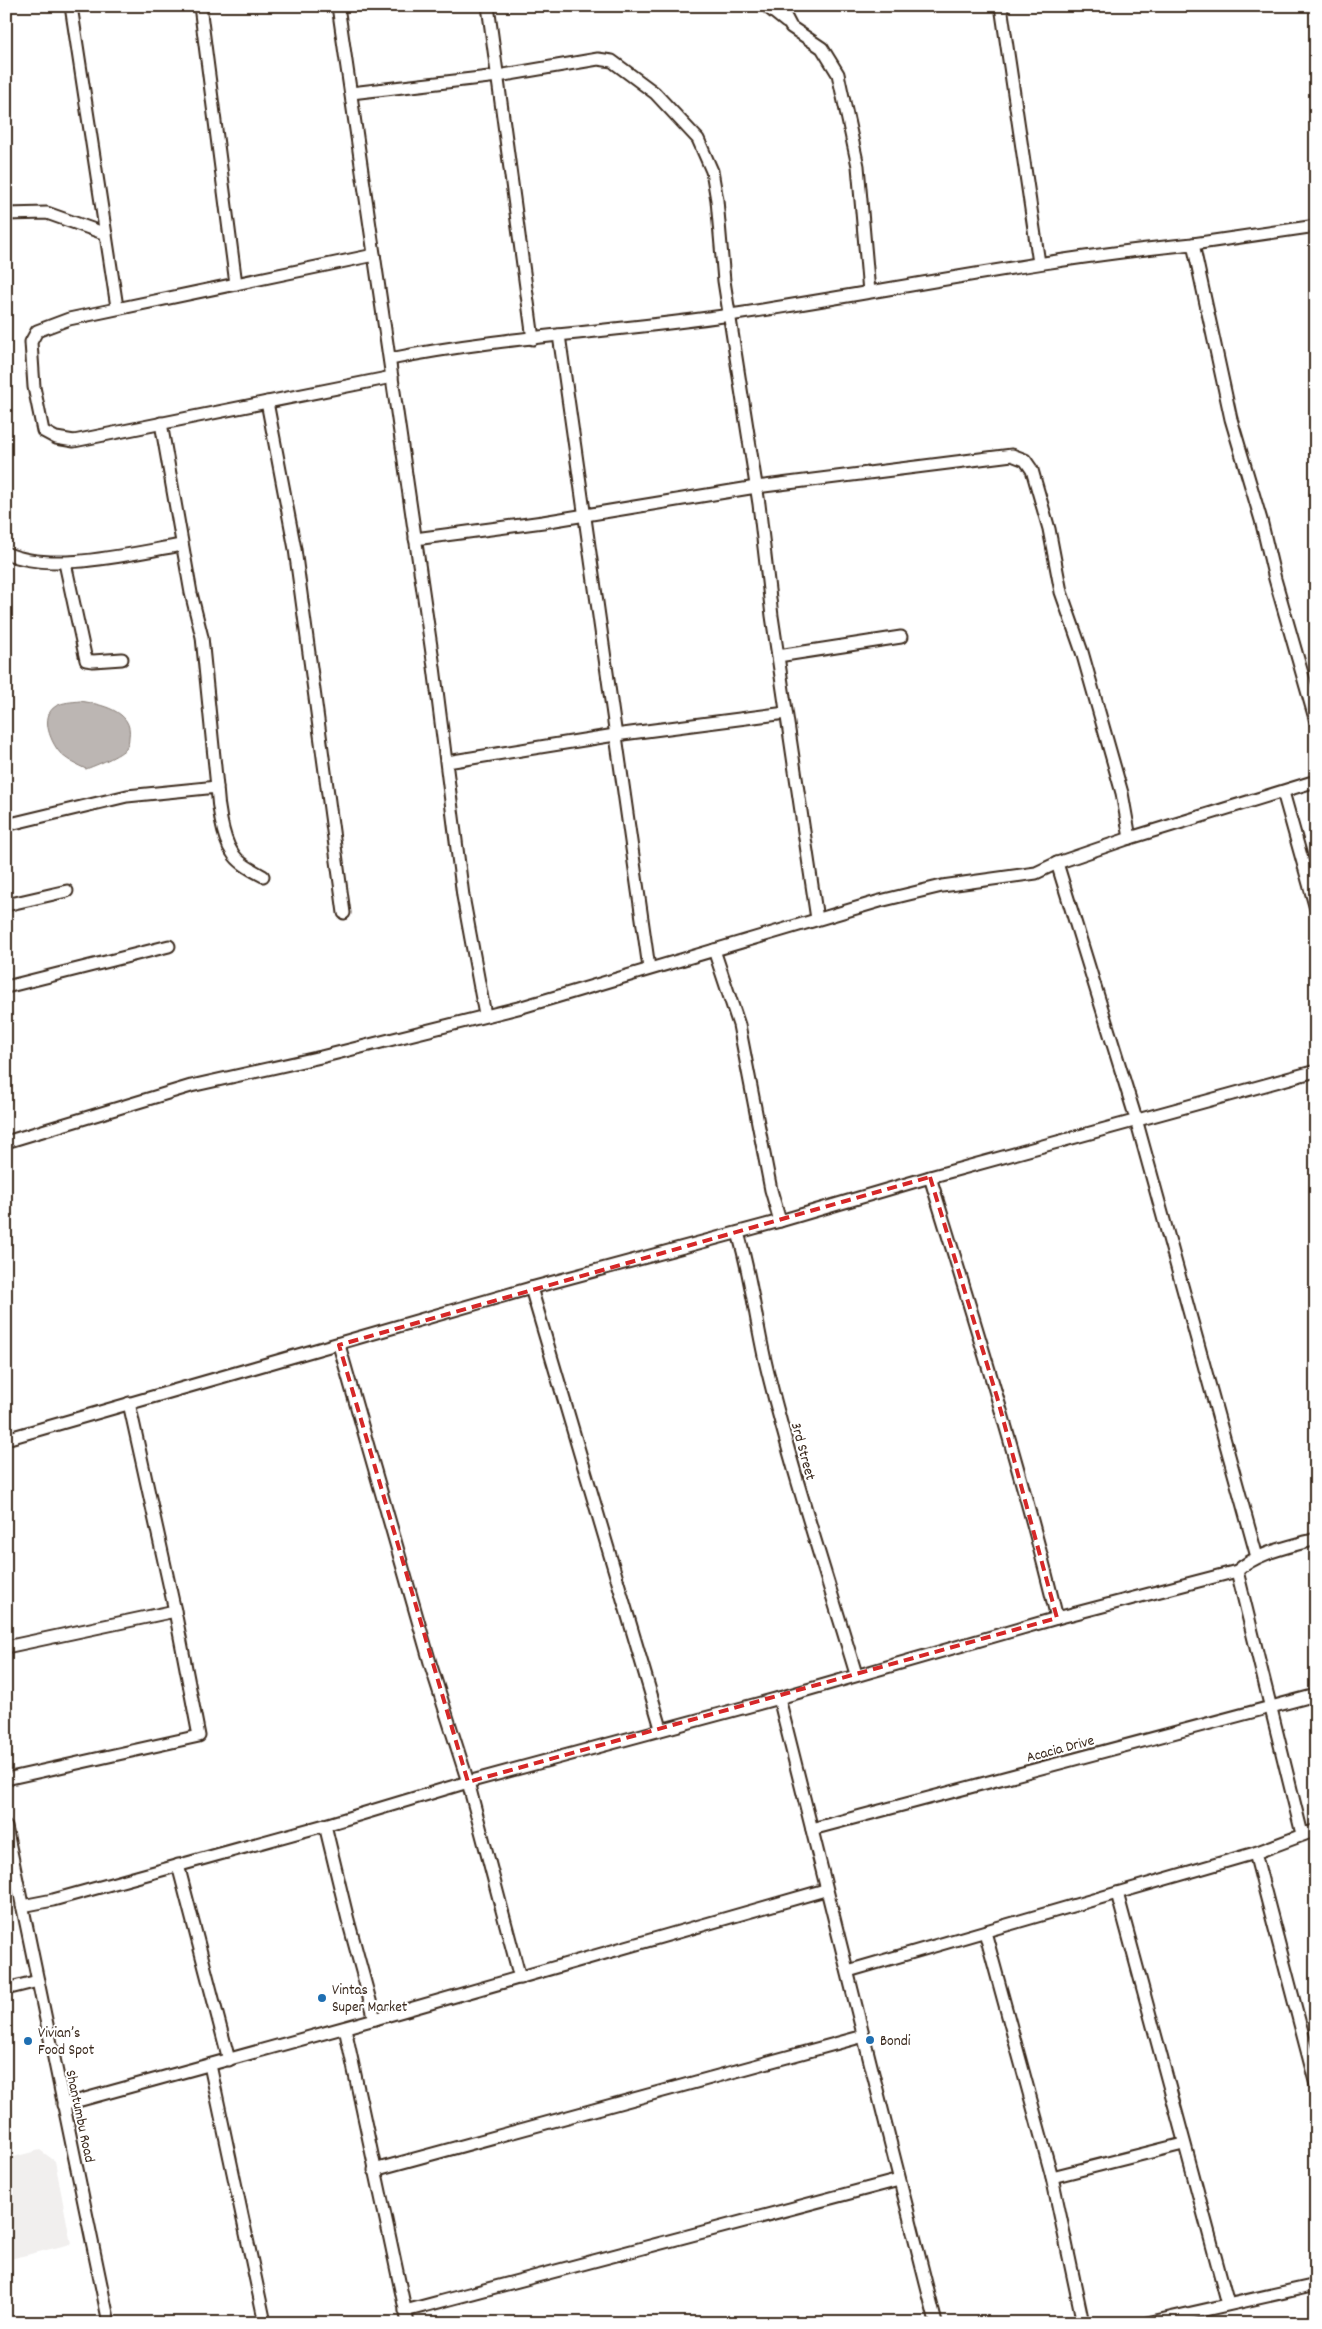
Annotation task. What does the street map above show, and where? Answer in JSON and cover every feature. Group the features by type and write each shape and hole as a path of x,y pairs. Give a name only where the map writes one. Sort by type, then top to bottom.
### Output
{"street":[{"path":"71,6 117,307"},
{"path":"200,6 236,284"},
{"path":"338,6 390,359 464,896 485,1015"},
{"path":"488,6 533,339"},
{"path":"766,6 791,27 822,48 838,74 858,166 869,292"},
{"path":"780,6 791,27"},
{"path":"1002,6 1039,263"},
{"path":"351,93 498,76 598,59 612,61 655,94 698,139 712,170 730,315 817,919"},
{"path":"6,214 47,213 106,234"},
{"path":"390,359 559,335 730,315 1039,263 1193,244 1316,226"},
{"path":"1193,244 1231,419 1262,520 1275,579 1316,722"},
{"path":"374,255 117,307 44,327 34,335 31,342 38,415 43,431 56,438 74,441 392,377"},
{"path":"559,335 649,968"},
{"path":"267,402 295,549 344,913"},
{"path":"161,423 182,546 202,637 219,811 232,853 240,862 263,876"},
{"path":"415,539 584,516 756,487 1012,455 1026,460 1032,470 1049,529 1060,592 1082,652 1122,793 1130,838"},
{"path":"6,553 32,560 65,563 182,546"},
{"path":"65,563 86,660 122,659"},
{"path":"778,656 901,637"},
{"path":"447,762 615,735 786,714"},
{"path":"6,1142 191,1086 320,1057 522,1007 817,919 942,886 1036,873 1057,863 1130,838 1316,781"},
{"path":"6,825 127,796 216,787"},
{"path":"1282,792 1316,909"},
{"path":"1057,863 1136,1119 1257,1557"},
{"path":"6,905 67,891"},
{"path":"6,987 169,946"},
{"path":"714,950 739,1025 771,1190 780,1221"},
{"path":"6,1439 339,1345 531,1288 780,1221 930,1177 1316,1070"},
{"path":"930,1177 1005,1424 1039,1543 1057,1618"},
{"name":"3rd Street","path":"738,1232 748,1267 768,1373 797,1483 856,1674"},
{"path":"531,1288 662,1728"},
{"path":"339,1345 431,1666 468,1782 520,1978"},
{"path":"6,1778 199,1736 175,1611 129,1403"},
{"path":"22,1906 53,1900 325,1825 468,1782 662,1728 779,1698 856,1674 1057,1618 1237,1571 1257,1557 1316,1539"},
{"path":"1237,1571 1302,1834"},
{"path":"6,1647 175,1611"},
{"name":"Acacia Drive","path":"812,1829 1316,1695"},
{"path":"779,1698 812,1829 825,1890 848,1971 936,2323"},
{"path":"325,1825 375,2019"},
{"name":"Shantumbu Road","path":"6,1827 109,2323"},
{"path":"848,1971 1255,1853 1316,1830"},
{"path":"1255,1853 1316,2085"},
{"path":"178,1865 229,2060"},
{"path":"63,2105 345,2028 825,1890"},
{"path":"1117,1892 1183,2144 1228,2304"},
{"path":"985,1932 1052,2177 1083,2323"},
{"path":"6,1989 38,1981"},
{"path":"345,2028 406,2317 899,2180"},
{"path":"374,2170 864,2036"},
{"path":"210,2065 265,2323"},
{"path":"1052,2177 1183,2144"},
{"path":"1147,2323 1162,2322 1228,2304 1316,2285"}],"highlighted area":[{"path":"930,1177 997,1397 1057,1618 468,1782 339,1345"}],"shaded area":[{"path":"80,701 114,710 126,721 129,728 128,743 123,751 108,760 86,769 62,755 54,744 48,723 48,716 56,706"},
{"path":"40,2150 55,2161 71,2244 6,2260 6,2159"}],"place":[{"name":"Vintas Super Market","path":"322,1998"},
{"name":"Bondi","path":"870,2040"},
{"name":"Vivian’s Food Spot","path":"28,2041"}]}
